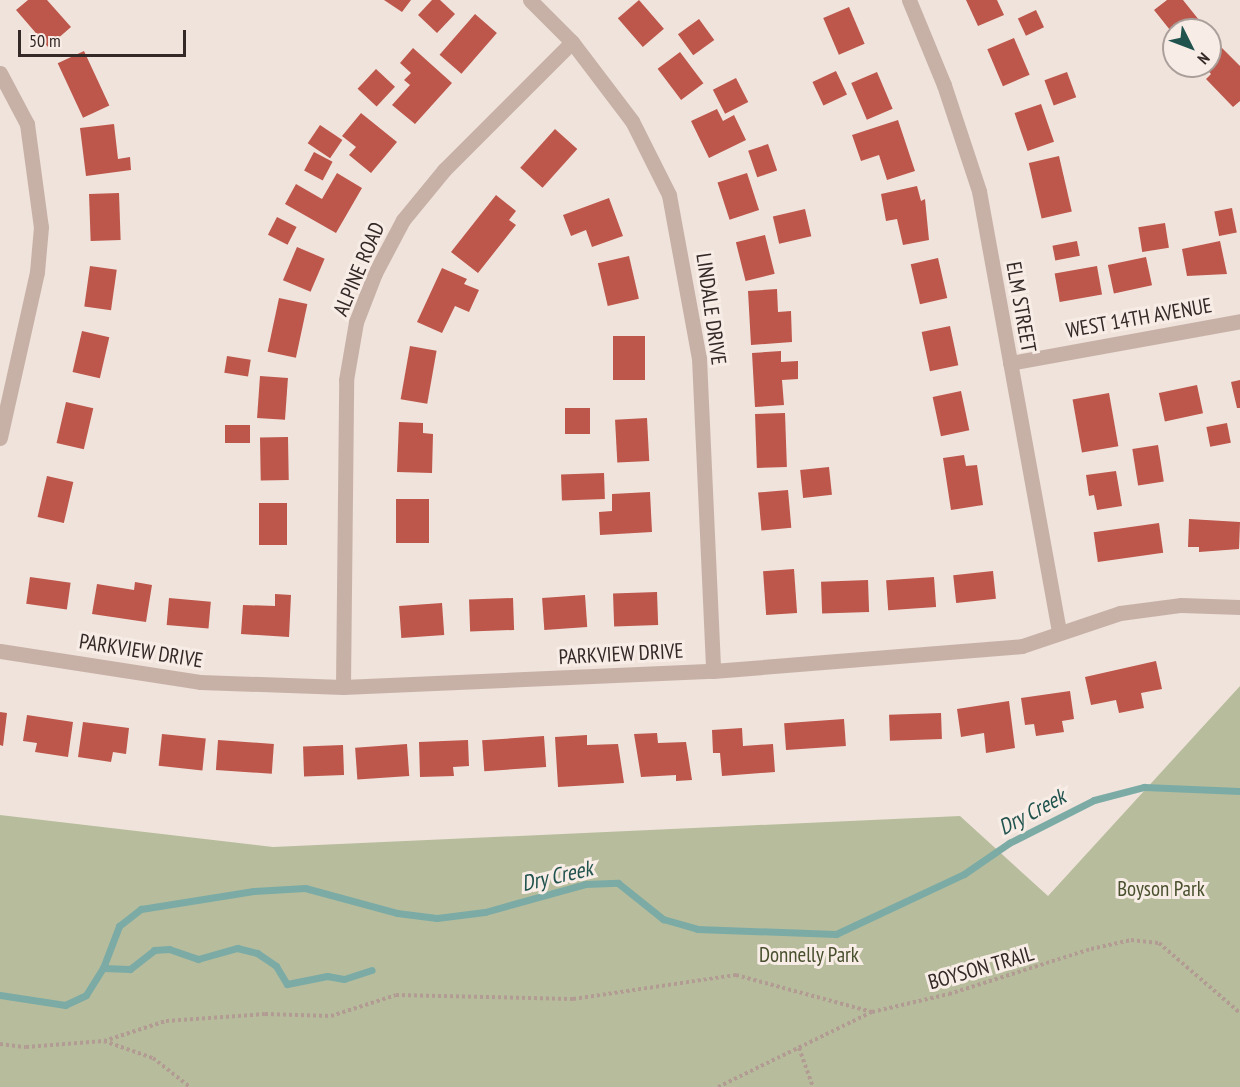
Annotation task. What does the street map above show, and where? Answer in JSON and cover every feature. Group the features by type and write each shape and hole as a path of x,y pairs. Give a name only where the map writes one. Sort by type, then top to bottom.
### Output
{"street":[{"name":"LINDALE DRIVE","path":"530,0 572,42 632,121 669,195 679,239 699,358 713,671"},
{"name":"ELM STREET","path":"909,0 944,84 980,191 1059,631"},
{"name":"ALPINE ROAD","path":"344,687 346,380 356,322 375,273 403,220 444,170 572,42"},
{"path":"0,72 27,124 41,226 37,272 0,438"},
{"name":"WEST 14TH AVENUE","path":"1010,363 1240,321"},
{"name":"PARKVIEW DRIVE","path":"0,651 200,682 344,687 713,671 1022,645 1119,613 1181,605 1240,607"}],"path":[{"name":"BOYSON TRAIL","path":"718,1087 872,1012 1027,972 1090,949 1144,939 1159,943 1173,953 1240,1013"},
{"path":"0,1044 26,1047 104,1041 166,1021 265,1014 331,1016 396,995 573,999 736,975 872,1012"},
{"path":"104,1041 153,1058 190,1087"},
{"path":"799,1048 813,1087"}],"green space":[{"name":"Donnelly Park","path":"1240,686 1240,1087 0,1087 0,815 273,847 960,816 1048,896"}],"building":[{"path":"28,0 47,0 71,27 48,47 16,10"},
{"path":"384,0 411,0 402,12"},
{"path":"432,0 440,0 455,14 437,33 418,15"},
{"path":"639,0 664,29 643,47 618,18"},
{"path":"966,0 997,0 1004,15 978,26"},
{"path":"1167,0 1183,0 1197,18 1162,18 1162,20 1154,10"},
{"path":"849,7 865,44 839,55 823,18"},
{"path":"1036,10 1044,27 1026,36 1018,18"},
{"path":"475,14 497,33 461,74 440,55"},
{"path":"699,19 714,40 693,55 678,34"},
{"path":"1014,38 1030,75 1003,86 987,49"},
{"path":"413,48 452,83 415,124 392,105 410,85 404,80 411,73 400,63"},
{"path":"1222,48 1240,66 1240,101 1233,107 1206,79 1222,78"},
{"path":"84,51 109,105 83,118 58,63"},
{"path":"680,52 703,83 681,100 658,69"},
{"path":"376,69 395,87 377,106 358,89"},
{"path":"836,71 847,95 823,106 812,82"},
{"path":"877,72 893,109 867,120 851,83"},
{"path":"1067,72 1076,97 1054,106 1044,80"},
{"path":"736,78 748,102 725,114 713,90"},
{"path":"1041,104 1054,142 1028,151 1015,113"},
{"path":"717,109 723,121 734,115 746,140 709,158 691,121"},
{"path":"361,113 397,142 371,173 349,155 356,147 342,136"},
{"path":"898,120 915,171 887,180 879,155 861,161 852,135"},
{"path":"114,124 118,159 130,157 131,170 86,176 80,128"},
{"path":"320,125 342,140 330,158 308,143"},
{"path":"555,129 577,149 542,188 520,168"},
{"path":"768,144 777,170 757,177 748,151"},
{"path":"314,152 333,162 323,180 304,171"},
{"path":"1059,156 1072,212 1042,219 1029,163"},
{"path":"337,173 362,188 336,233 285,204 296,184 322,199"},
{"path":"747,173 759,210 730,220 718,183"},
{"path":"917,186 921,201 925,199 929,240 903,245 897,219 886,221 881,194"},
{"path":"119,193 121,240 91,241 89,194"},
{"path":"496,195 516,211 509,220 516,225 478,273 451,252"},
{"path":"609,198 623,236 592,247 586,230 571,236 563,215"},
{"path":"1232,208 1237,233 1219,236 1214,211"},
{"path":"805,209 811,236 779,244 773,216"},
{"path":"277,217 297,227 288,245 268,235"},
{"path":"1165,223 1169,248 1142,252 1138,227"},
{"path":"765,235 775,274 746,281 736,242"},
{"path":"1077,241 1080,256 1055,260 1052,246"},
{"path":"1220,241 1227,274 1187,276 1182,249"},
{"path":"297,247 325,259 311,292 283,280"},
{"path":"629,256 639,299 608,306 598,263"},
{"path":"1146,257 1152,285 1114,293 1108,265"},
{"path":"938,258 947,298 920,304 911,264"},
{"path":"90,266 117,270 111,310 84,307"},
{"path":"1097,266 1102,295 1060,302 1055,273"},
{"path":"442,268 467,279 464,284 479,290 469,312 455,306 442,333 417,322"},
{"path":"777,289 778,312 791,311 792,342 751,345 748,291"},
{"path":"279,298 307,304 296,358 268,352"},
{"path":"950,326 958,365 930,371 922,332"},
{"path":"82,331 109,337 100,378 73,372"},
{"path":"613,336 645,336 645,380 613,380"},
{"path":"410,346 437,351 427,404 401,399"},
{"path":"781,351 781,362 798,361 798,379 782,380 784,405 755,407 752,353"},
{"path":"227,356 251,360 248,377 224,373"},
{"path":"260,376 288,378 285,420 257,418"},
{"path":"1240,380 1240,408 1237,408 1231,382"},
{"path":"1197,385 1203,413 1165,421 1159,393"},
{"path":"961,391 969,430 941,436 933,397"},
{"path":"1109,393 1118,446 1082,453 1073,399"},
{"path":"66,402 93,408 84,449 57,443"},
{"path":"565,408 590,408 590,434 565,434"},
{"path":"785,413 787,467 757,468 755,414"},
{"path":"647,418 649,461 617,463 615,420"},
{"path":"399,422 423,423 423,433 433,434 432,473 397,472"},
{"path":"1227,423 1231,443 1210,447 1206,427"},
{"path":"225,425 250,425 250,443 225,443"},
{"path":"260,437 288,437 289,480 261,480"},
{"path":"1158,445 1164,482 1138,486 1132,449"},
{"path":"964,455 966,466 977,465 983,505 951,510 943,458"},
{"path":"829,467 832,495 803,498 800,470"},
{"path":"1116,471 1122,506 1097,510 1094,495 1089,496 1086,475"},
{"path":"604,473 605,499 562,500 561,475"},
{"path":"47,476 73,482 64,523 38,517"},
{"path":"788,490 791,528 761,530 758,493"},
{"path":"650,492 652,532 600,535 599,512 612,511 612,494"},
{"path":"396,499 429,499 429,543 396,543"},
{"path":"259,503 287,503 287,545 259,545"},
{"path":"1189,519 1240,522 1239,549 1199,552 1199,547 1188,547"},
{"path":"1159,523 1163,553 1098,562 1094,532"},
{"path":"794,569 797,613 766,615 763,571"},
{"path":"993,571 996,599 956,603 953,575"},
{"path":"30,577 71,583 67,609 26,604"},
{"path":"934,577 936,607 888,610 886,580"},
{"path":"868,580 869,612 822,614 821,582"},
{"path":"135,582 152,585 146,622 92,614 97,584 134,590"},
{"path":"657,592 658,625 614,627 613,594"},
{"path":"275,594 291,595 289,637 241,634 243,605 275,606"},
{"path":"585,595 587,627 544,630 542,598"},
{"path":"169,598 211,602 208,629 167,625"},
{"path":"513,598 514,630 470,632 469,600"},
{"path":"442,603 444,635 401,638 399,606"},
{"path":"1156,661 1162,689 1141,693 1144,708 1119,713 1116,700 1091,705 1085,677"},
{"path":"1070,691 1074,719 1062,721 1064,732 1036,736 1034,724 1025,725 1021,698"},
{"path":"1009,701 1015,748 986,753 984,733 961,737 957,709"},
{"path":"0,712 7,713 3,746 0,745"},
{"path":"941,713 942,739 890,741 889,715"},
{"path":"27,715 73,722 68,757 35,752 37,743 23,741"},
{"path":"844,719 846,746 786,750 784,723"},
{"path":"83,722 129,728 126,754 113,752 111,762 78,757"},
{"path":"742,728 743,746 773,744 775,772 722,776 720,753 713,753 712,730"},
{"path":"657,733 658,743 686,742 692,780 676,781 676,775 641,777 634,734"},
{"path":"162,734 206,739 202,770 159,766"},
{"path":"587,735 587,745 618,744 624,783 558,787 555,737"},
{"path":"544,736 546,767 484,771 482,740"},
{"path":"218,740 274,744 272,774 216,770"},
{"path":"468,740 469,766 453,767 454,776 420,777 419,742"},
{"path":"407,744 409,776 357,780 355,748"},
{"path":"343,745 344,775 304,776 303,746"}],"waterway":[{"name":"Dry Creek","path":"0,995 65,1005 86,995 103,968 119,926 141,909 254,891 305,888 397,913 437,918 485,912 585,884 618,883 663,919 697,929 836,934 964,874 1009,843 1094,800 1144,787 1240,791"},
{"path":"103,968 130,969 154,950 169,949 198,959 237,948 257,953 276,966 287,984 327,976 344,979 372,970"}],"park label":[{"name":"Boyson Park","path":"1161,889"}]}
